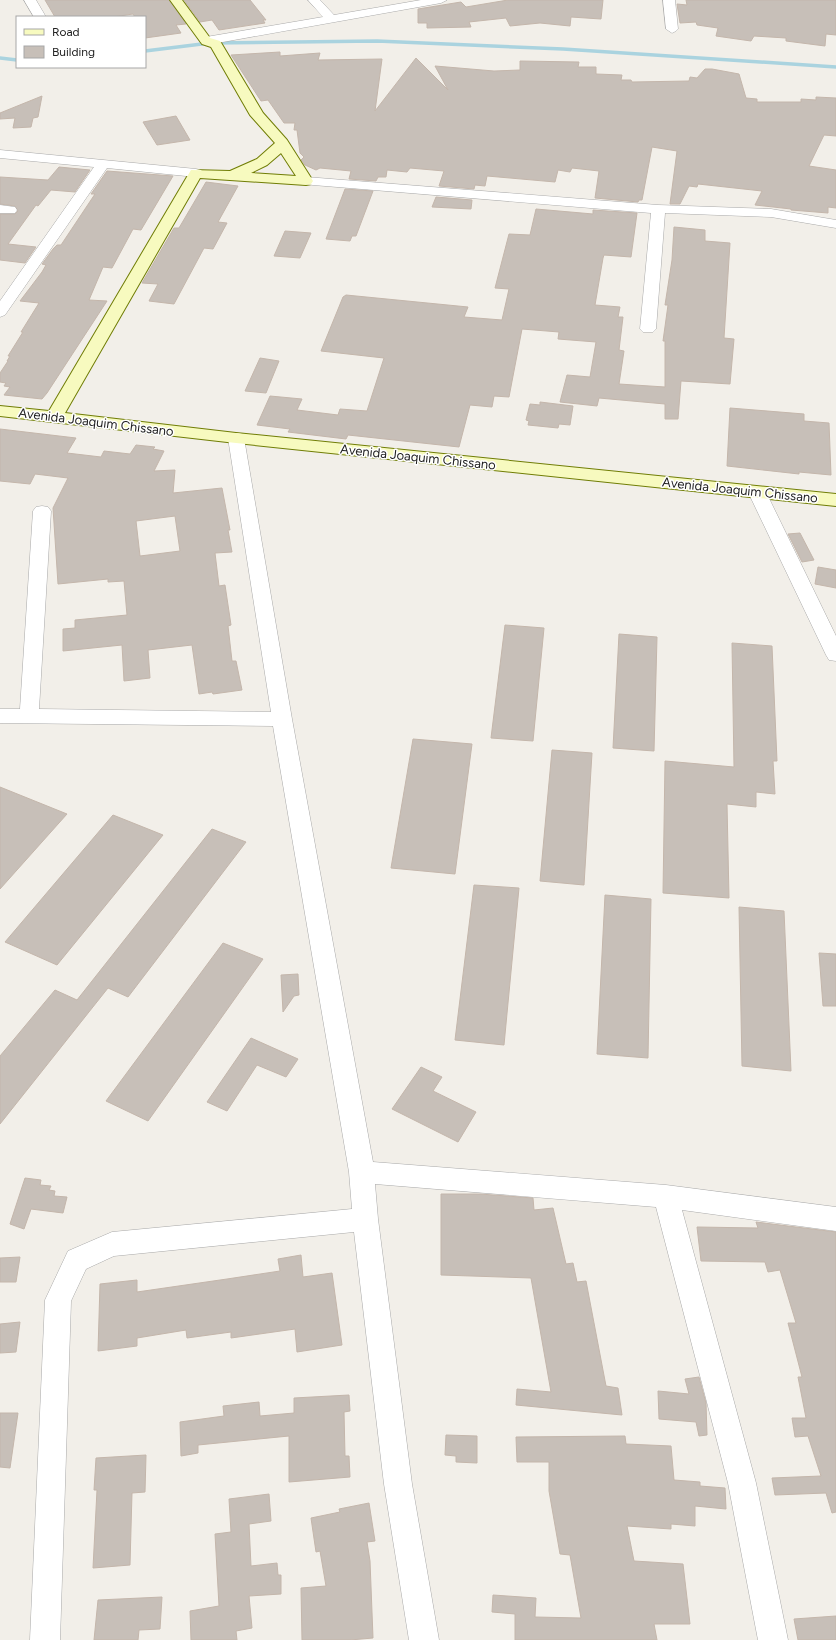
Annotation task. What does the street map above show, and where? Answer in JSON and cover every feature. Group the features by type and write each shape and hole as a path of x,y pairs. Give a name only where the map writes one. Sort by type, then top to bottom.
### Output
{"street":[{"path":"30,0 39,16"},
{"path":"176,0 211,42 257,115 282,143 306,181"},
{"path":"314,0 330,18"},
{"path":"211,42 330,18 441,0"},
{"path":"669,0 672,29"},
{"path":"223,175 245,171 262,163 274,154 282,143"},
{"path":"0,154 196,173 658,209 771,213 836,224"},
{"path":"0,312 103,164"},
{"path":"54,417 196,173"},
{"path":"648,329 658,209"},
{"name":"Avenida Joaquim Chissano","path":"0,411 236,438 836,500"},
{"path":"236,438 282,720 362,1172 365,1219 398,1484 424,1640"},
{"path":"757,492 836,655"},
{"path":"29,716 42,511"},
{"path":"0,716 282,720"},
{"path":"362,1172 666,1196 836,1219"},
{"path":"666,1196 742,1483 773,1640"},
{"path":"45,1640 58,1300 77,1260 112,1244 365,1219"}],"building":[{"path":"45,0 169,0 186,24 176,25 181,33 146,38 146,16 134,16 133,14 120,16 54,16"},
{"path":"184,0 250,0 266,20 263,20 265,23 219,30 212,20 200,22"},
{"path":"508,0 603,0 601,19 571,17 570,26 540,23 510,26 506,18 469,22 471,27 427,28 427,23 418,23 418,9 461,2 466,7"},
{"path":"686,0 836,0 836,35 826,34 825,46 786,41 786,38 754,36 751,41 716,36 718,28 697,25 696,22 680,23 677,4 687,5"},
{"path":"280,52 280,56 320,53 318,60 382,59 375,111 416,58 448,90 435,66 494,71 520,70 520,61 579,62 578,67 596,67 596,74 622,75 621,80 631,80 632,82 689,81 690,77 697,78 705,69 739,74 746,98 757,99 757,102 801,102 801,99 816,100 816,97 836,98 836,136 824,135 809,166 836,170 836,208 828,207 828,213 755,205 762,191 698,184 697,187 689,186 680,204 670,204 677,151 652,147 642,200 639,200 638,202 595,198 599,171 572,168 570,172 558,170 555,182 487,176 485,186 475,185 474,189 439,186 444,171 410,168 407,172 387,170 386,177 378,177 376,181 349,179 351,171 320,168 316,170 305,165 301,160 304,157 300,153 297,130 294,130 295,123 284,123 268,100 261,101 231,55"},
{"path":"42,96 38,117 33,118 31,127 13,128 15,118 0,119 0,113"},
{"path":"176,116 190,140 157,145 143,122"},
{"path":"59,167 90,170 75,192 51,190 38,206 36,205 8,244 36,247 25,263 0,260 0,214 15,214 18,211 15,206 0,204 0,177 48,180"},
{"path":"107,171 173,176 141,230 133,229 112,268 103,267 89,300 107,301 47,393 42,399 4,395 10,387 4,386 6,383 0,382 0,373 8,361 10,356 8,356 23,332 21,332 39,303 20,301 46,265 42,264 57,245 61,245 95,194 91,194"},
{"path":"206,182 238,186 218,222 227,223 213,249 204,248 174,304 149,301 158,284 142,283 174,228 179,228"},
{"path":"345,189 373,191 356,236 352,236 350,241 326,239"},
{"path":"436,197 472,200 471,209 432,207"},
{"path":"536,209 593,214 593,210 637,213 631,257 604,255 595,305 620,307 618,317 623,317 619,350 624,351 619,384 665,387 665,341 663,341 668,305 665,305 672,260 674,227 705,230 705,241 730,243 724,338 734,339 730,384 681,381 678,419 665,419 665,404 599,398 597,406 560,402 567,375 590,377 596,342 558,339 559,332 522,329 509,397 494,396 492,407 470,405 459,447 348,435 346,439 288,432 290,429 257,425 270,396 302,399 297,410 338,415 340,409 367,411 384,358 321,351 343,297 346,295 468,307 464,317 502,320 509,289 495,288 509,234 530,235"},
{"path":"285,231 311,233 300,258 274,256"},
{"path":"260,358 279,361 266,393 245,391"},
{"path":"540,402 573,406 570,425 559,424 558,428 528,425 529,421 526,420 530,404 540,405"},
{"path":"730,408 804,414 804,421 829,423 831,475 799,472 799,474 727,466"},
{"path":"0,429 76,438 67,453 101,457 104,451 130,454 136,445 155,447 153,449 164,451 154,471 175,470 173,493 222,488 230,530 228,530 232,552 215,553 219,586 225,585 231,625 228,626 232,661 236,661 242,690 213,694 212,692 199,694 192,645 148,650 150,678 124,681 122,645 63,651 63,629 75,628 75,620 127,615 124,581 108,582 108,579 58,584 53,508 68,478 35,474 30,484 0,481","holes":["175,516 180,551 140,556 136,521"]},
{"path":"800,533 814,560 802,562 788,534"},
{"path":"818,567 836,570 836,588 815,584"},
{"path":"505,625 544,628 533,741 491,738"},
{"path":"619,634 657,637 654,751 613,748"},
{"path":"732,643 772,646 777,761 773,761 775,794 756,792 756,807 727,804 729,898 663,893 665,761 734,767"},
{"path":"413,739 472,744 455,874 391,868"},
{"path":"552,750 592,753 584,885 540,881"},
{"path":"0,787 67,814 0,889"},
{"path":"113,815 163,835 57,965 5,942"},
{"path":"212,829 246,842 128,997 108,988 0,1124 0,1056 55,990 77,1000"},
{"path":"474,885 519,888 504,1045 455,1040"},
{"path":"605,895 651,899 648,1058 597,1054"},
{"path":"739,907 784,911 791,1071 742,1066"},
{"path":"223,943 263,959 148,1121 106,1101"},
{"path":"819,953 836,954 836,1006 823,1006"},
{"path":"298,974 299,995 294,996 283,1012 281,975"},
{"path":"251,1038 298,1059 286,1077 257,1065 227,1111 207,1102"},
{"path":"421,1067 442,1077 433,1091 476,1112 458,1142 392,1109"},
{"path":"25,1178 41,1180 40,1185 51,1186 49,1190 55,1191 54,1196 67,1197 63,1213 31,1209 24,1229 10,1224"},
{"path":"441,1194 480,1194 533,1198 534,1210 553,1208 566,1264 573,1263 577,1282 586,1281 606,1386 618,1388 622,1415 516,1405 517,1389 551,1392 531,1278 441,1275"},
{"path":"756,1222 836,1232 836,1512 832,1513 826,1493 775,1495 772,1478 821,1476 808,1436 795,1437 792,1418 806,1418 798,1377 802,1377 788,1323 796,1323 780,1270 768,1272 765,1262 701,1261 697,1227 758,1228"},
{"path":"301,1255 303,1277 332,1273 342,1345 297,1352 295,1329 231,1338 231,1332 187,1338 186,1330 137,1338 137,1346 98,1351 100,1284 137,1280 137,1292 280,1271 278,1259"},
{"path":"20,1257 16,1282 0,1282 0,1258"},
{"path":"20,1322 16,1352 0,1353 0,1324"},
{"path":"699,1377 706,1403 707,1435 699,1436 696,1422 659,1419 658,1391 689,1394 685,1379"},
{"path":"349,1395 350,1411 344,1412 345,1456 349,1456 350,1477 289,1482 289,1436 198,1445 198,1453 181,1456 180,1422 224,1416 223,1406 259,1402 260,1416 294,1413 294,1398"},
{"path":"0,1413 18,1413 10,1468 0,1467"},
{"path":"446,1435 477,1436 477,1463 456,1462 456,1456 445,1455"},
{"path":"625,1436 626,1444 671,1446 674,1480 700,1482 700,1486 725,1488 726,1509 695,1506 695,1526 671,1524 671,1529 627,1526 634,1561 683,1564 690,1624 654,1624 657,1640 515,1640 515,1614 492,1612 493,1595 536,1598 535,1617 581,1618 570,1555 560,1554 549,1491 549,1462 517,1462 516,1437"},
{"path":"146,1455 145,1492 132,1493 130,1565 93,1568 97,1490 94,1490 96,1458"},
{"path":"269,1494 271,1521 249,1524 251,1566 277,1563 278,1575 281,1575 281,1594 249,1596 252,1628 236,1631 237,1640 191,1640 190,1611 219,1606 215,1534 231,1532 229,1499"},
{"path":"369,1503 375,1541 367,1542 370,1561 373,1638 350,1640 302,1640 301,1588 326,1586 320,1551 316,1552 311,1518 340,1512 339,1509"},
{"path":"162,1597 160,1629 139,1630 138,1640 94,1640 98,1600"},
{"path":"836,1616 836,1640 798,1640 794,1619"}],"waterway":[{"path":"146,51 210,43 377,41 563,49 836,67"},
{"path":"0,58 16,60"}]}
